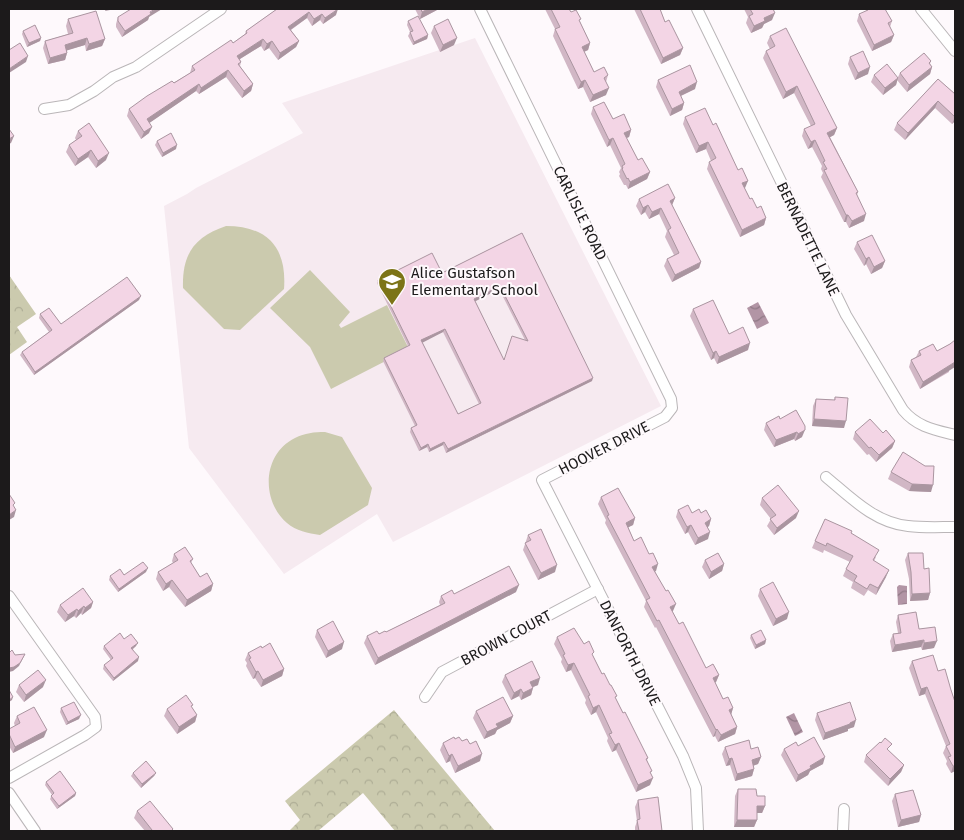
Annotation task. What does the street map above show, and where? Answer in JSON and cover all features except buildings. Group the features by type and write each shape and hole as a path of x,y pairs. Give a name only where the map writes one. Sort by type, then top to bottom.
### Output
{"street":[{"path":"44,109 69,105 94,91 113,77 136,68 221,9"},
{"name":"CARLISLE ROAD","path":"480,9 671,399 672,408 665,417"},
{"name":"BERNADETTE LANE","path":"697,9 854,330 909,417 924,427 955,435"},
{"path":"921,9 955,51"},
{"name":"HOOVER DRIVE","path":"542,480 665,417"},
{"path":"826,477 866,510 886,521 907,526 955,527"},
{"name":"DANFORTH DRIVE","path":"542,480 683,756 696,788 698,831"},
{"name":"BROWN COURT","path":"425,696 442,672 598,590"},
{"path":"9,596 95,717 96,727 9,778"},
{"path":"9,794 35,831"},
{"path":"842,831 844,809"}],"shaded area":[{"name":"Alice Gustafson Elementary School","path":"475,38 661,406 393,542 377,514 284,574 189,448 164,206 303,133 282,103"}],"green space":[{"path":"226,226 241,227 264,235 278,251 284,275 284,289 240,330 224,329 183,288 185,266 192,248 198,241 215,230"},
{"path":"310,270 350,312 339,325 341,328 387,305 409,349 331,389 310,347 270,308"},
{"path":"9,275 36,314 17,327 27,342 9,355"},
{"path":"325,432 342,437 372,488 368,505 320,535 294,528 287,523 273,503 269,491 269,478 271,466 276,455 284,445 302,435"},
{"path":"394,710 495,831 395,831 363,793 318,831 289,831 300,820 285,801"}],"water":[{"path":"758,302 769,323 757,329 747,308"},
{"path":"899,585 907,586 907,604 898,605 897,587"},
{"path":"794,713 803,732 795,736 786,717"}],"place":[{"name":"Alice Gustafson Elementary School","path":"392,306"}]}
